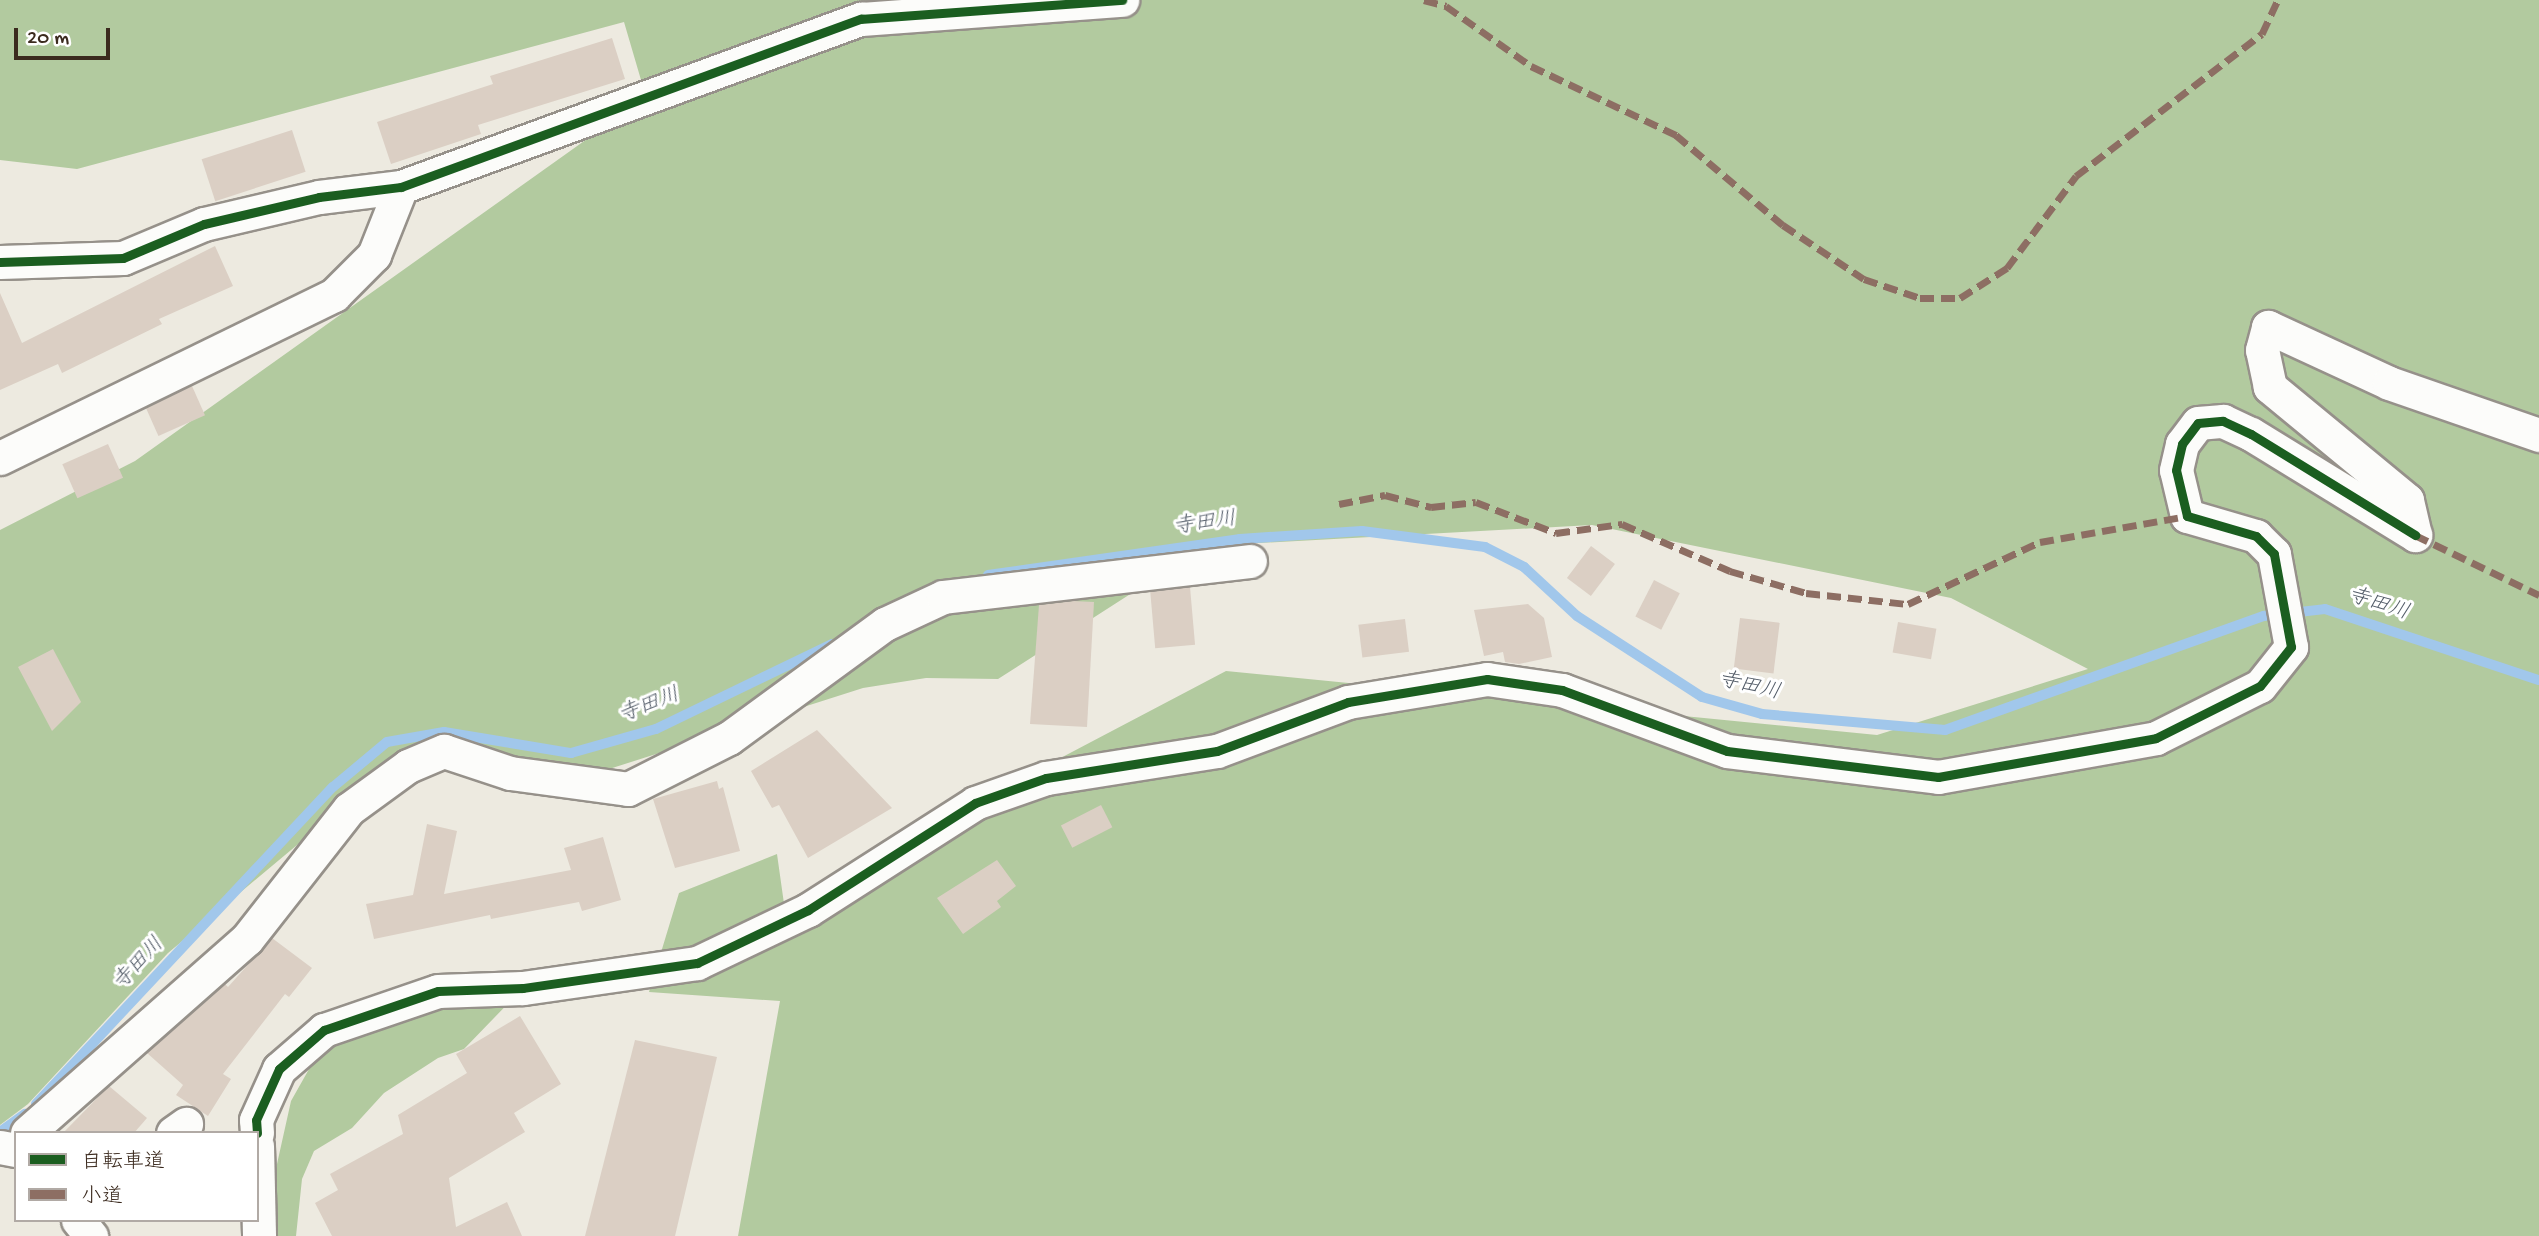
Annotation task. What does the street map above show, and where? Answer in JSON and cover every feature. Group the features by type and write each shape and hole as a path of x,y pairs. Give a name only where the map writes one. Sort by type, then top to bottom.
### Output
{"street":[{"path":"0,262 123,258 204,224 319,197 401,187 861,19 1122,0"},
{"path":"0,458 334,295 374,255 401,187"},
{"path":"257,1131 256,1120 279,1069 324,1030 438,991 523,988 697,963 808,910 975,803 1046,778 1217,751 1348,702 1487,679 1562,690 1727,751 1938,777 2156,738 2260,686 2291,647 2274,554 2256,536 2186,516 2176,470 2182,444 2198,423 2223,421 2251,434 2415,536 2407,500 2270,387 2262,350 2268,327 2389,383 2539,435"},
{"path":"28,1131 247,939 349,809 408,766 444,751 510,773 628,789 729,738 884,624 943,597 1250,561"},
{"path":"80,1222 91,1236"}],"green space":[{"path":"0,0 2539,0 2539,1236 738,1236 780,1001 649,992 679,893 777,854 787,925 975,803 1226,671 1877,735 2088,669 1951,598 1592,525 1205,546 998,679 926,678 863,688 606,770 407,753 168,953 28,1104 0,1125 0,530 135,461 646,97 624,22 77,169 0,160"},
{"path":"523,988 464,1049 438,1058 384,1093 352,1128 314,1151 302,1179 296,1236 261,1236 291,1101 326,1039 389,999"}],"building":[{"path":"612,38 625,79 478,125 481,134 391,164 377,122 493,84 490,76"},
{"path":"292,130 306,172 215,201 202,159"},
{"path":"215,246 233,286 159,319 162,324 62,373 58,364 0,390 0,293 22,343"},
{"path":"192,386 205,415 158,436 145,407"},
{"path":"108,444 123,478 77,498 62,464"},
{"path":"1591,546 1615,564 1591,596 1567,578"},
{"path":"1654,580 1680,593 1661,630 1635,617"},
{"path":"1190,587 1195,645 1155,648 1150,590"},
{"path":"1073,601 1094,602 1087,727 1030,724 1039,605"},
{"path":"1528,604 1544,618 1552,657 1519,664 1505,662 1503,652 1484,656 1474,610"},
{"path":"1740,618 1780,623 1773,673 1734,669"},
{"path":"1405,619 1409,652 1362,657 1358,625"},
{"path":"1898,622 1936,629 1931,659 1893,653"},
{"path":"53,649 81,702 52,731 18,667"},
{"path":"817,730 892,808 808,858 779,805 772,808 751,771"},
{"path":"717,781 719,789 723,787 740,851 675,868 653,799"},
{"path":"1101,805 1112,827 1072,848 1061,825"},
{"path":"427,824 457,831 444,894 571,870 564,848 603,837 621,900 582,911 579,902 491,919 490,915 374,939 366,904 413,895"},
{"path":"997,860 1016,886 997,901 1001,907 963,934 937,898"},
{"path":"272,938 312,968 289,997 285,994 223,1074 231,1079 208,1116 176,1095 183,1085 147,1053 225,984 228,987"},
{"path":"520,1016 561,1084 514,1113 525,1132 449,1178 456,1227 507,1202 522,1236 332,1236 315,1203 338,1190 330,1174 403,1134 398,1115 467,1073 456,1054"},
{"path":"635,1040 717,1057 675,1236 585,1236"},
{"path":"109,1086 147,1118 136,1131 65,1131"}],"waterway":[{"name":"寺田川","path":"988,575 1240,539 1362,531 1485,547 1524,567 1577,616 1702,697 1762,714 1945,730 2264,616 2325,609 2539,680"},
{"name":"寺田川","path":"36,1104 333,787 387,742 444,732 571,753 656,729 832,644"},
{"name":"寺田川","path":"0,1132 25,1114"}],"marked path":[{"path":"1424,0 1446,6 1531,66 1676,135 1783,225 1864,279 1920,298 1960,298 2007,268 2076,176 2262,34 2278,0"},
{"path":"1339,504 1385,495 1431,507 1476,502 1556,533 1622,524 1730,571 1806,593 1908,604 2040,542 2187,516"},
{"path":"2415,535 2539,595"}],"cycle path":[{"path":"0,262 123,258 204,224 319,197 401,187 861,19 1122,0"},
{"path":"257,1131 256,1120 279,1069 324,1030 438,991 523,988 697,963 808,910 975,803 1046,778 1217,751 1348,702 1487,679 1562,690 1727,751 1938,777 2156,738 2260,686 2291,647 2274,554 2256,536 2187,516 2176,470 2182,444 2198,423 2223,421 2251,434 2415,535"}]}
